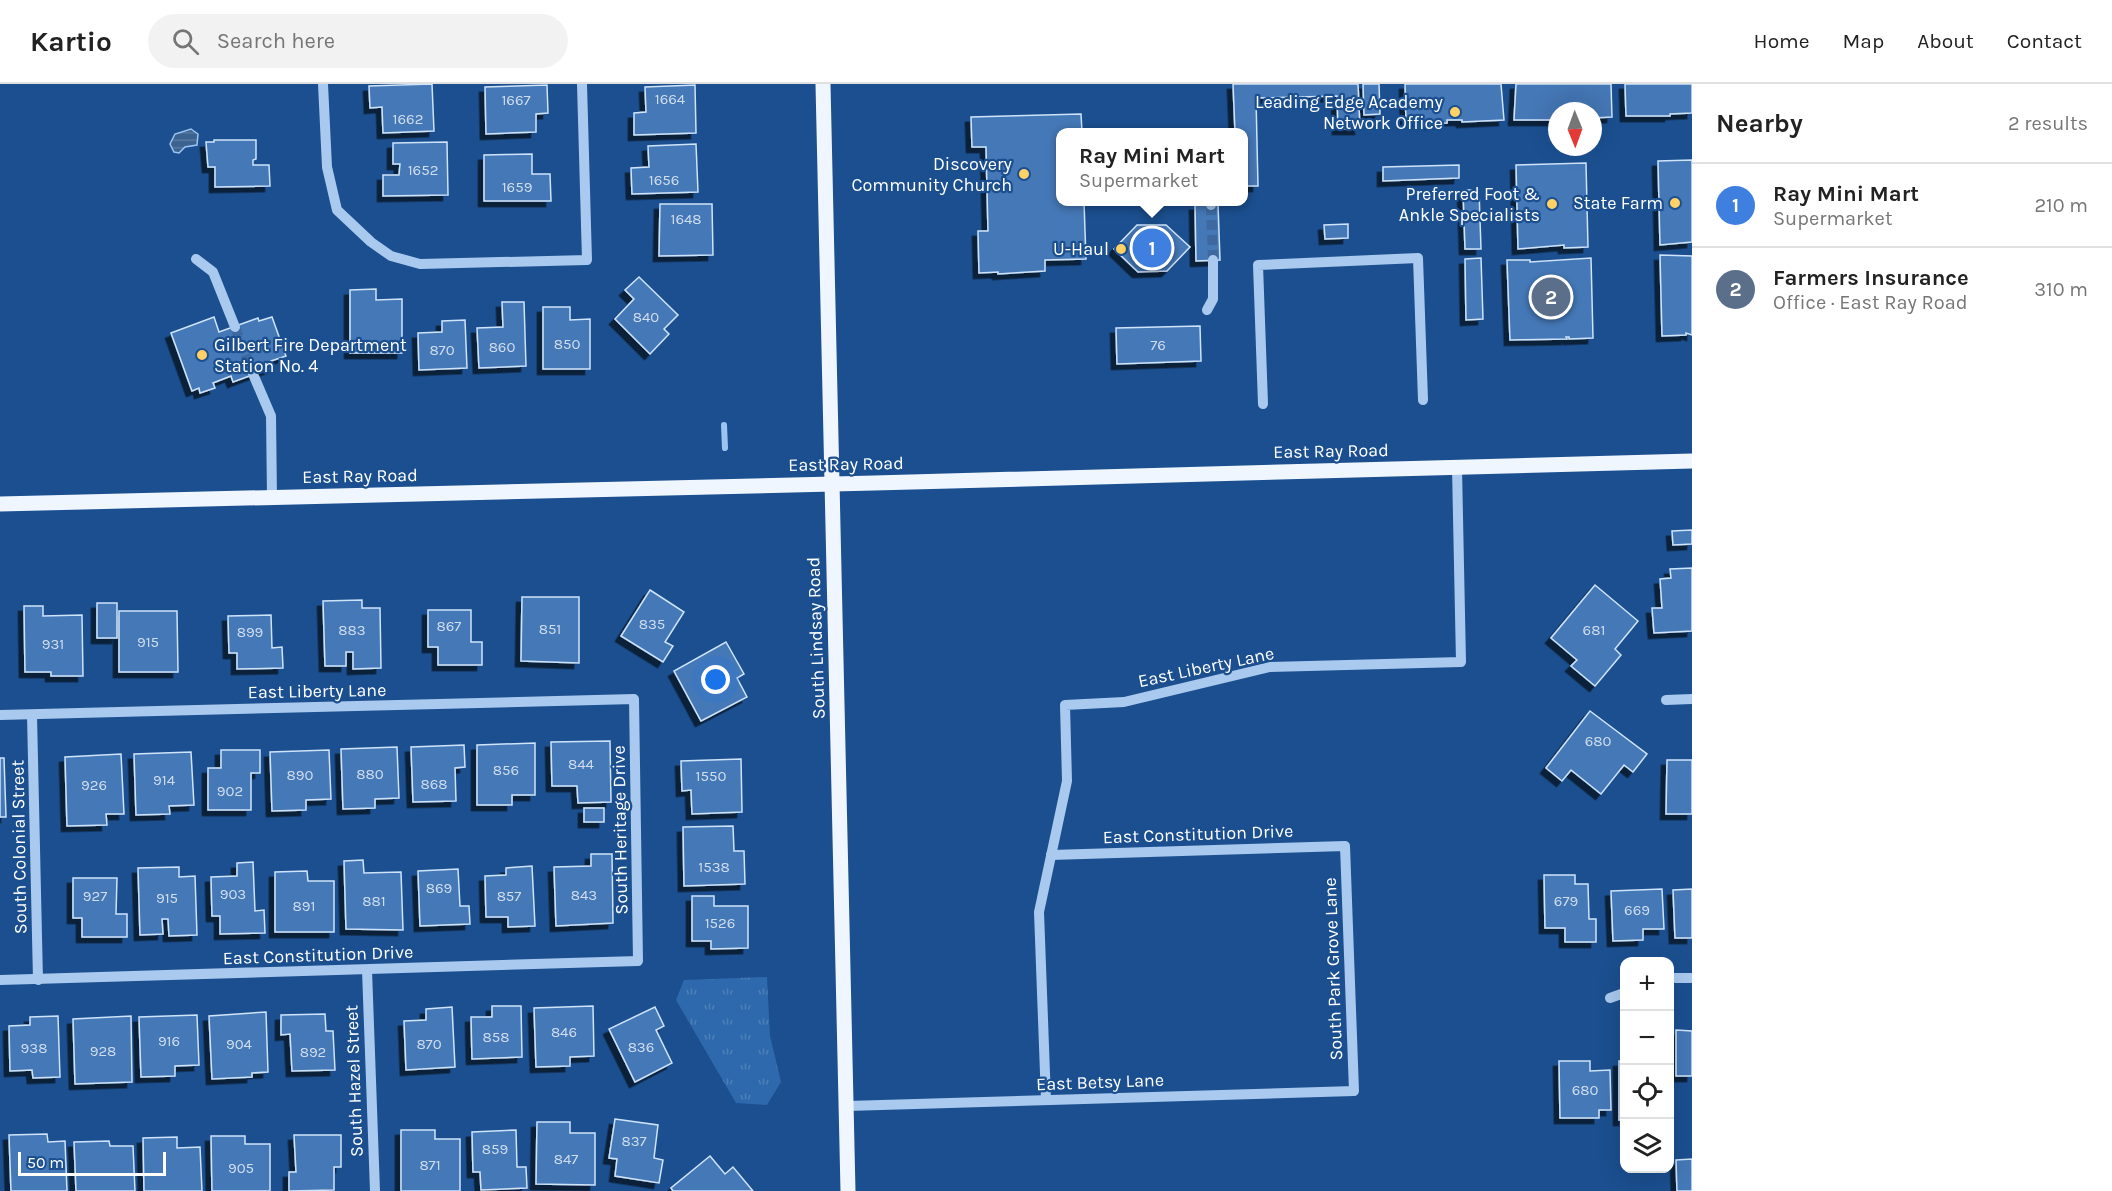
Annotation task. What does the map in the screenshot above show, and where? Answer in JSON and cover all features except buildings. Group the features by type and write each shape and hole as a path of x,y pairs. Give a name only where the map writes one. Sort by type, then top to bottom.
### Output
{"main road":[{"name":"South Lindsay Road","path":"823,84 848,1191"},
{"name":"East Ray Road","path":"0,504 1692,461"}],"street":[{"path":"323,84 327,167 338,210 371,242 384,251 392,256 420,264 587,260 582,84"},
{"path":"1263,404 1258,265 1418,258 1423,400"},
{"path":"196,259 213,272 235,327"},
{"path":"1207,310 1213,299 1213,260"},
{"path":"253,374 271,416 272,498"},
{"name":"East Liberty Lane","path":"1051,855 1067,781 1065,705 1124,702 1270,668 1461,662 1457,468"},
{"name":"East Liberty Lane","path":"0,715 634,699"},
{"name":"South Heritage Drive","path":"634,699 638,961"},
{"path":"1666,700 1692,699"},
{"name":"South Colonial Street","path":"32,714 38,980"},
{"name":"East Constitution Drive","path":"1051,855 1345,846"},
{"name":"South Park Grove Lane","path":"1345,846 1354,1091"},
{"path":"1046,1100 1039,912 1051,855"},
{"name":"East Constitution Drive","path":"0,980 638,961"},
{"name":"South Hazel Street","path":"367,970 375,1191"},
{"path":"1674,978 1692,978"},
{"path":"1610,998 1620,994"},
{"name":"East Betsy Lane","path":"846,1106 1354,1091"}],"green space":[{"path":"767,977 770,1036 781,1082 767,1105 736,1103 676,1000 684,980"}],"shaded area":[{"path":"191,129 198,134 197,145 185,147 179,153 174,152 170,144 175,134"}],"waterway":[{"path":"724,425 725,448"}],"tunnel":[{"path":"1211,206 1213,260"},
{"path":"235,327 253,374"}],"place":[{"name":"Leading Edge Academy Network Office","path":"1455,112"},
{"name":"Discovery Community Church","path":"1024,174"},
{"name":"State Farm","path":"1675,203"},
{"name":"Preferred Foot & Ankle Specialists","path":"1552,204"},
{"name":"Ray Mini Mart","path":"1152,248"},
{"name":"U-Haul","path":"1121,249"},
{"name":"Farmers Insurance","path":"1551,297"},
{"name":"Gilbert Fire Department Station No. 4","path":"202,355"}]}
